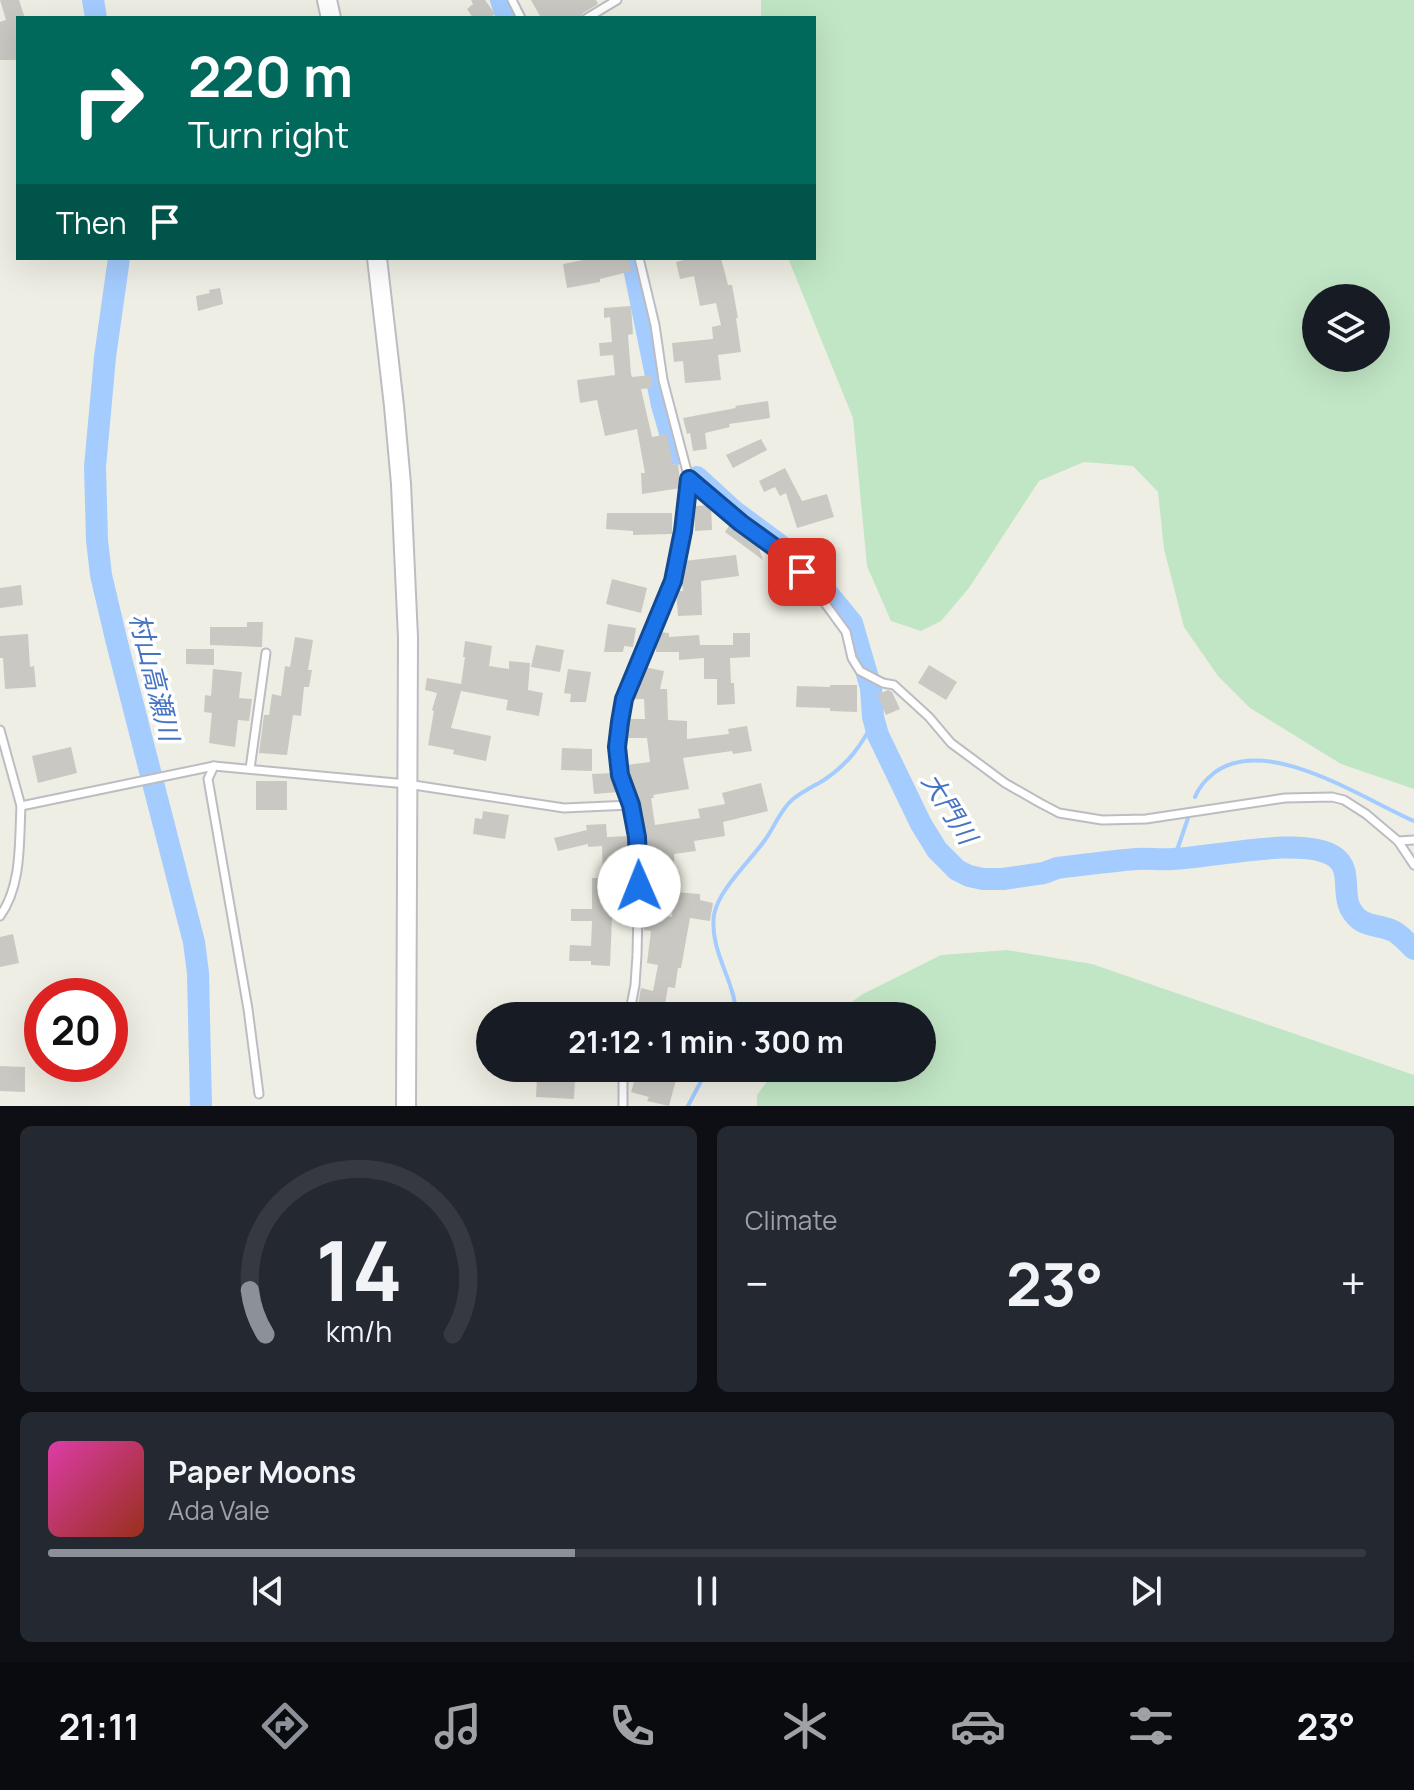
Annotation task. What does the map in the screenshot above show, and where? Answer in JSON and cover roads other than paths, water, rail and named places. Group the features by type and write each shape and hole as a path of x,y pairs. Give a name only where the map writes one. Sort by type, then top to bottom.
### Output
{"street":[{"path":"377,260 401,484 408,638 406,1106"}],"lane":[{"path":"590,16 617,0"},
{"path":"631,1002 636,970 637,837 631,805 620,775 617,747 624,699 673,581 689,479 663,380 655,325 639,260"},
{"path":"689,479 802,572 846,632 852,658 860,671 894,685 929,717 951,743 1005,783 1059,813 1102,820 1146,819 1285,798 1332,797 1344,800 1366,814 1398,841 1414,865"},
{"path":"250,769 266,653"},
{"path":"0,730 21,806 15,880 9,902 0,916"},
{"path":"21,806 210,766 407,784 564,808 631,805"},
{"path":"210,766 208,779 248,1009 259,1094"},
{"path":"1398,841 1414,840"},
{"path":"623,1082 623,1106"}],"waterway":[{"name":"村山高瀬川","path":"93,0 96,16"},
{"name":"大門川","path":"501,0 506,16"},
{"name":"村山高瀬川","path":"119,260 105,357 95,467 97,540 101,575 117,643 194,942 198,973 201,1106"},
{"name":"大門川","path":"632,260 662,405 676,454"},
{"name":"大門川","path":"697,477 734,511 800,560 852,623 871,688 878,735 921,824 937,850 957,870 983,879 1003,879 1057,868 1126,860 1189,858 1257,849 1302,848 1321,851 1340,862 1345,874 1348,902 1354,914 1363,922 1394,931 1414,949"},
{"path":"735,1002 715,941 714,915 717,905 788,803 847,761 874,720"},
{"path":"1195,797 1214,773 1235,763 1260,761 1287,765 1314,774 1414,821"},
{"path":"1174,859 1188,818"},
{"path":"688,1106 701,1082"}]}
